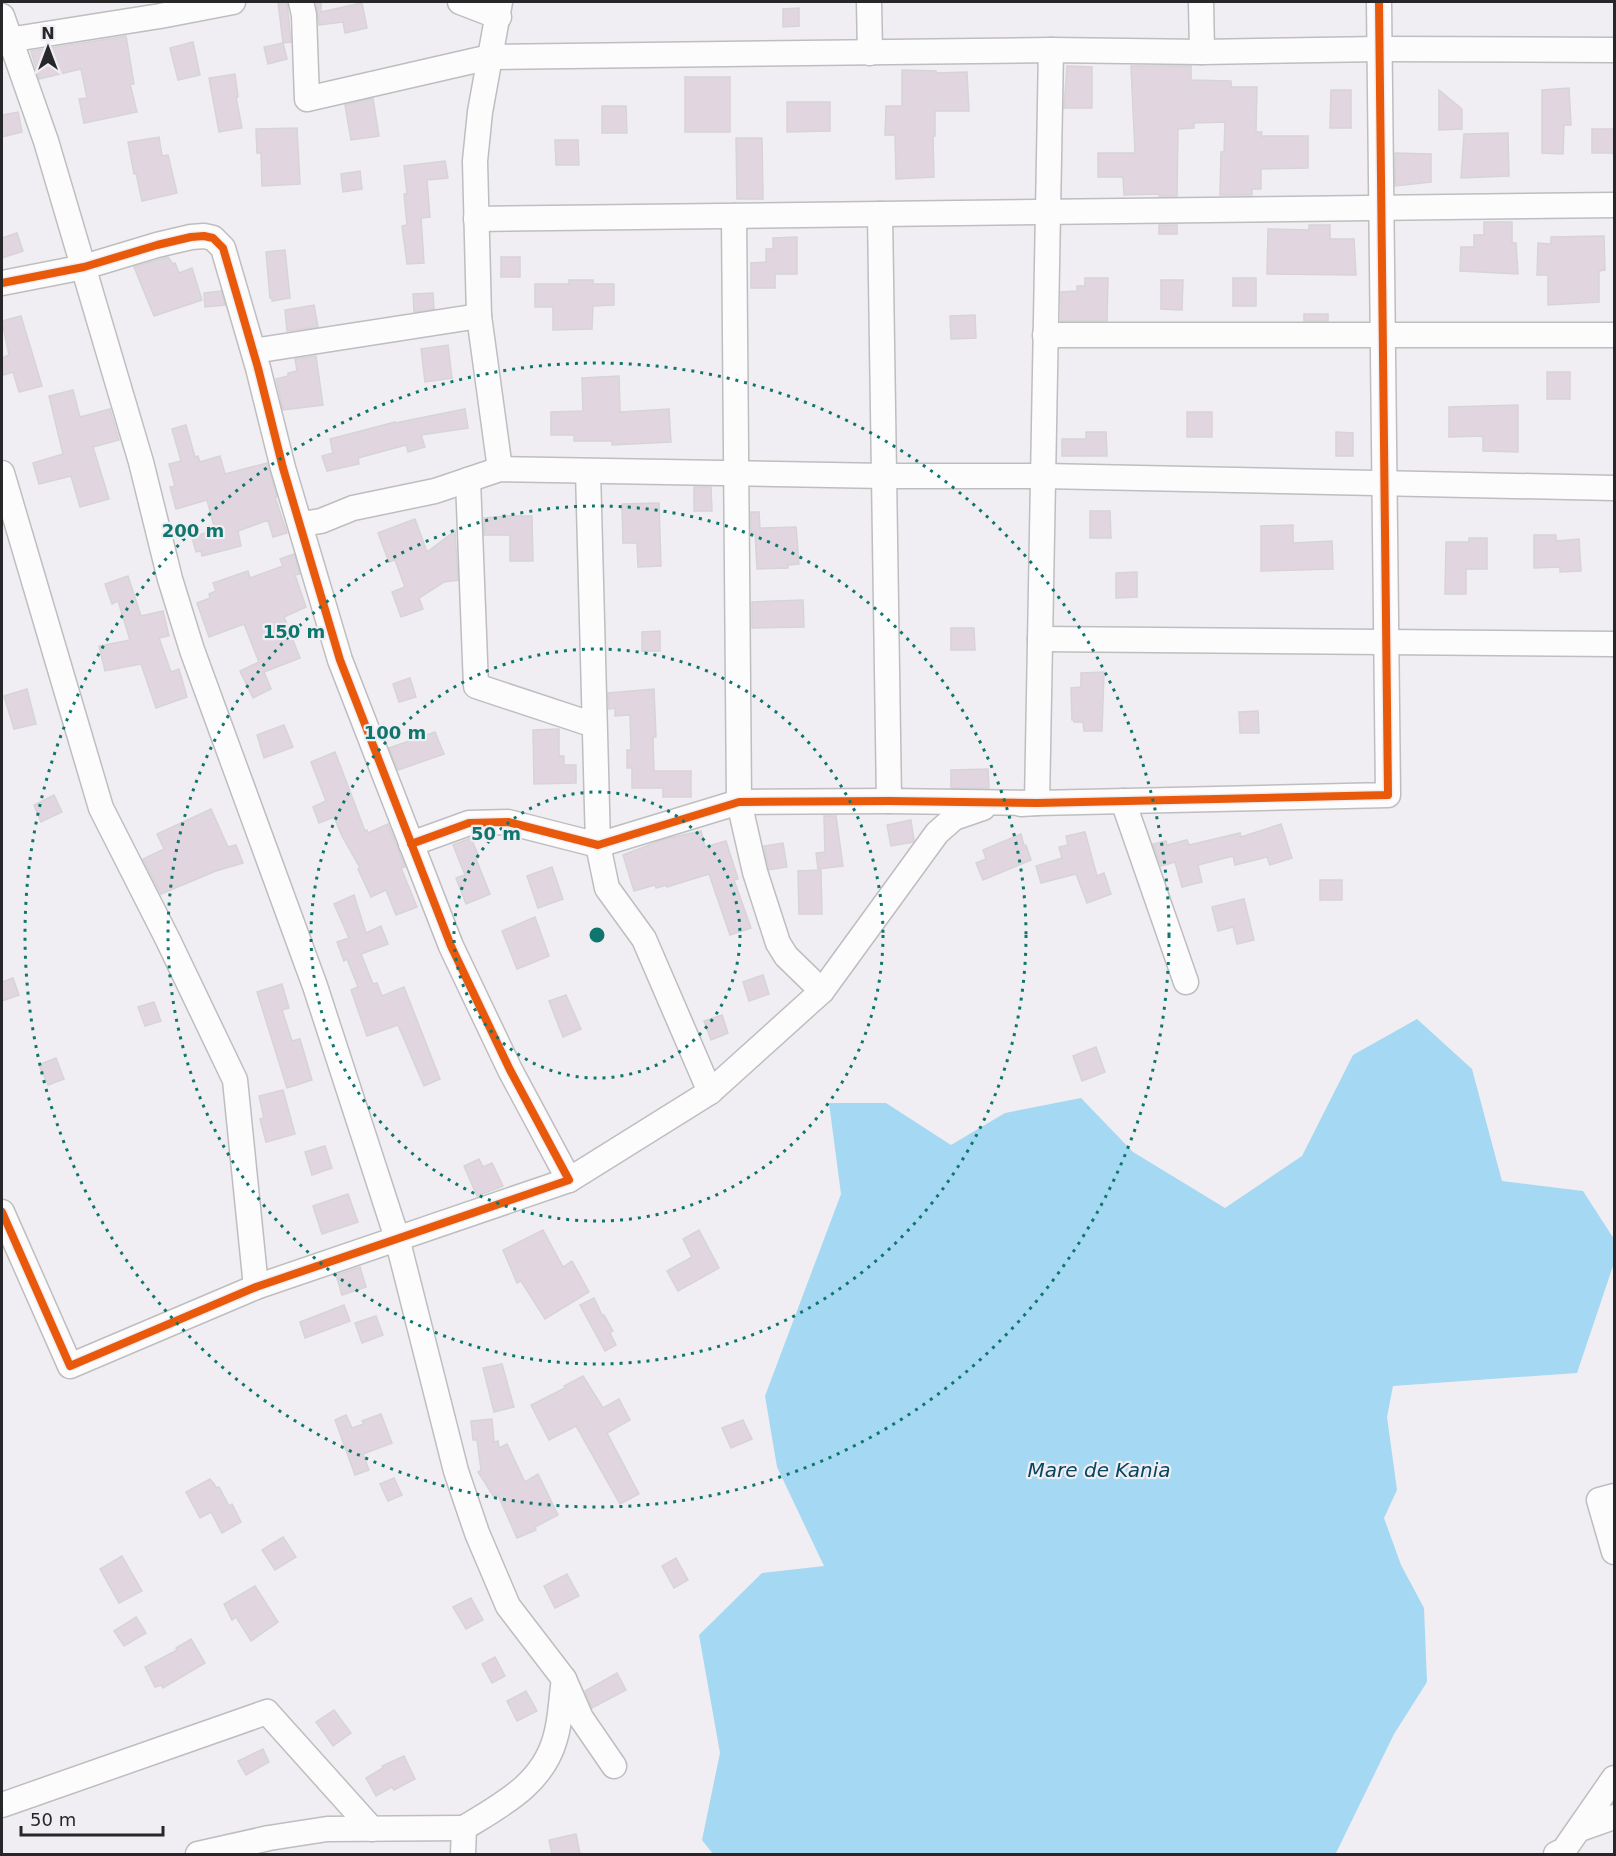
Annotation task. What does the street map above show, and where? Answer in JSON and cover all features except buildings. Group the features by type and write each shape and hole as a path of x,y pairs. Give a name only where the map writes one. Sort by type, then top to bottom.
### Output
{"street":[{"path":"5,40 157,9 233,2"},
{"path":"301,2 304,15 307,99 490,57 1051,50 1202,52 1380,49 1614,50"},
{"path":"460,2 500,10 480,112 475,160 479,316 500,469"},
{"path":"869,2 870,53"},
{"path":"1201,2 1202,52"},
{"path":"411,844 469,823 508,822 598,845 739,802 1037,803 1388,795 1379,2"},
{"path":"2,16 5,40 46,141 84,267 141,462 170,579 189,640 315,986 397,1238 456,1471 477,1533 508,1606 564,1679 581,1718 614,1766"},
{"path":"1037,803 1051,50"},
{"path":"476,219 1614,205"},
{"path":"880,214 889,801"},
{"path":"734,216 739,802 755,872 777,943 786,956 822,991"},
{"path":"2,283 84,267 180,239 204,236 213,238 223,248 254,351 283,468 340,660 451,946 510,1070 569,1180"},
{"path":"254,351 479,316"},
{"path":"1045,335 1614,334"},
{"path":"301,524 321,521 353,508 435,491 500,469 884,476 1043,476 1383,485 1614,488"},
{"path":"588,471 598,845 607,888 644,939 710,1092"},
{"path":"2,473 101,808 235,1080 256,1287"},
{"path":"468,480 476,686 594,724"},
{"path":"1040,639 1614,644"},
{"path":"1123,801 1186,982"},
{"path":"2,1212 70,1366 256,1287 569,1180 710,1092 822,991 928,844 946,824 954,818 983,808 1037,803"},
{"path":"1614,1496 1599,1500 1614,1552"},
{"path":"198,1854 269,1838 327,1829 464,1828 513,1798 539,1774 555,1740 564,1679"},
{"path":"2,1804 267,1712 372,1828"},
{"path":"1556,1854 1564,1850 1614,1778"},
{"path":"1580,1828 1614,1817"},
{"path":"463,1854 464,1828"}],"water":[{"name":"Mare de Kania","path":"1417,1019 1472,1069 1502,1181 1583,1191 1614,1239 1614,1263 1577,1373 1393,1386 1387,1417 1397,1490 1384,1518 1401,1565 1424,1608 1427,1682 1394,1734 1336,1853 713,1854 702,1840 720,1753 699,1635 762,1573 824,1566 777,1467 765,1396 841,1194 829,1103 886,1103 951,1145 1005,1113 1081,1098 1133,1152 1225,1208 1302,1156 1353,1055"}],"cycle path":[{"path":"411,844 469,823 508,822 598,845 739,802 1037,803 1388,795 1379,2"},
{"path":"2,283 84,267 191,237 213,238 223,248 258,368 283,468 340,660 451,946 510,1070 569,1180 256,1287 70,1366 2,1212"}]}
